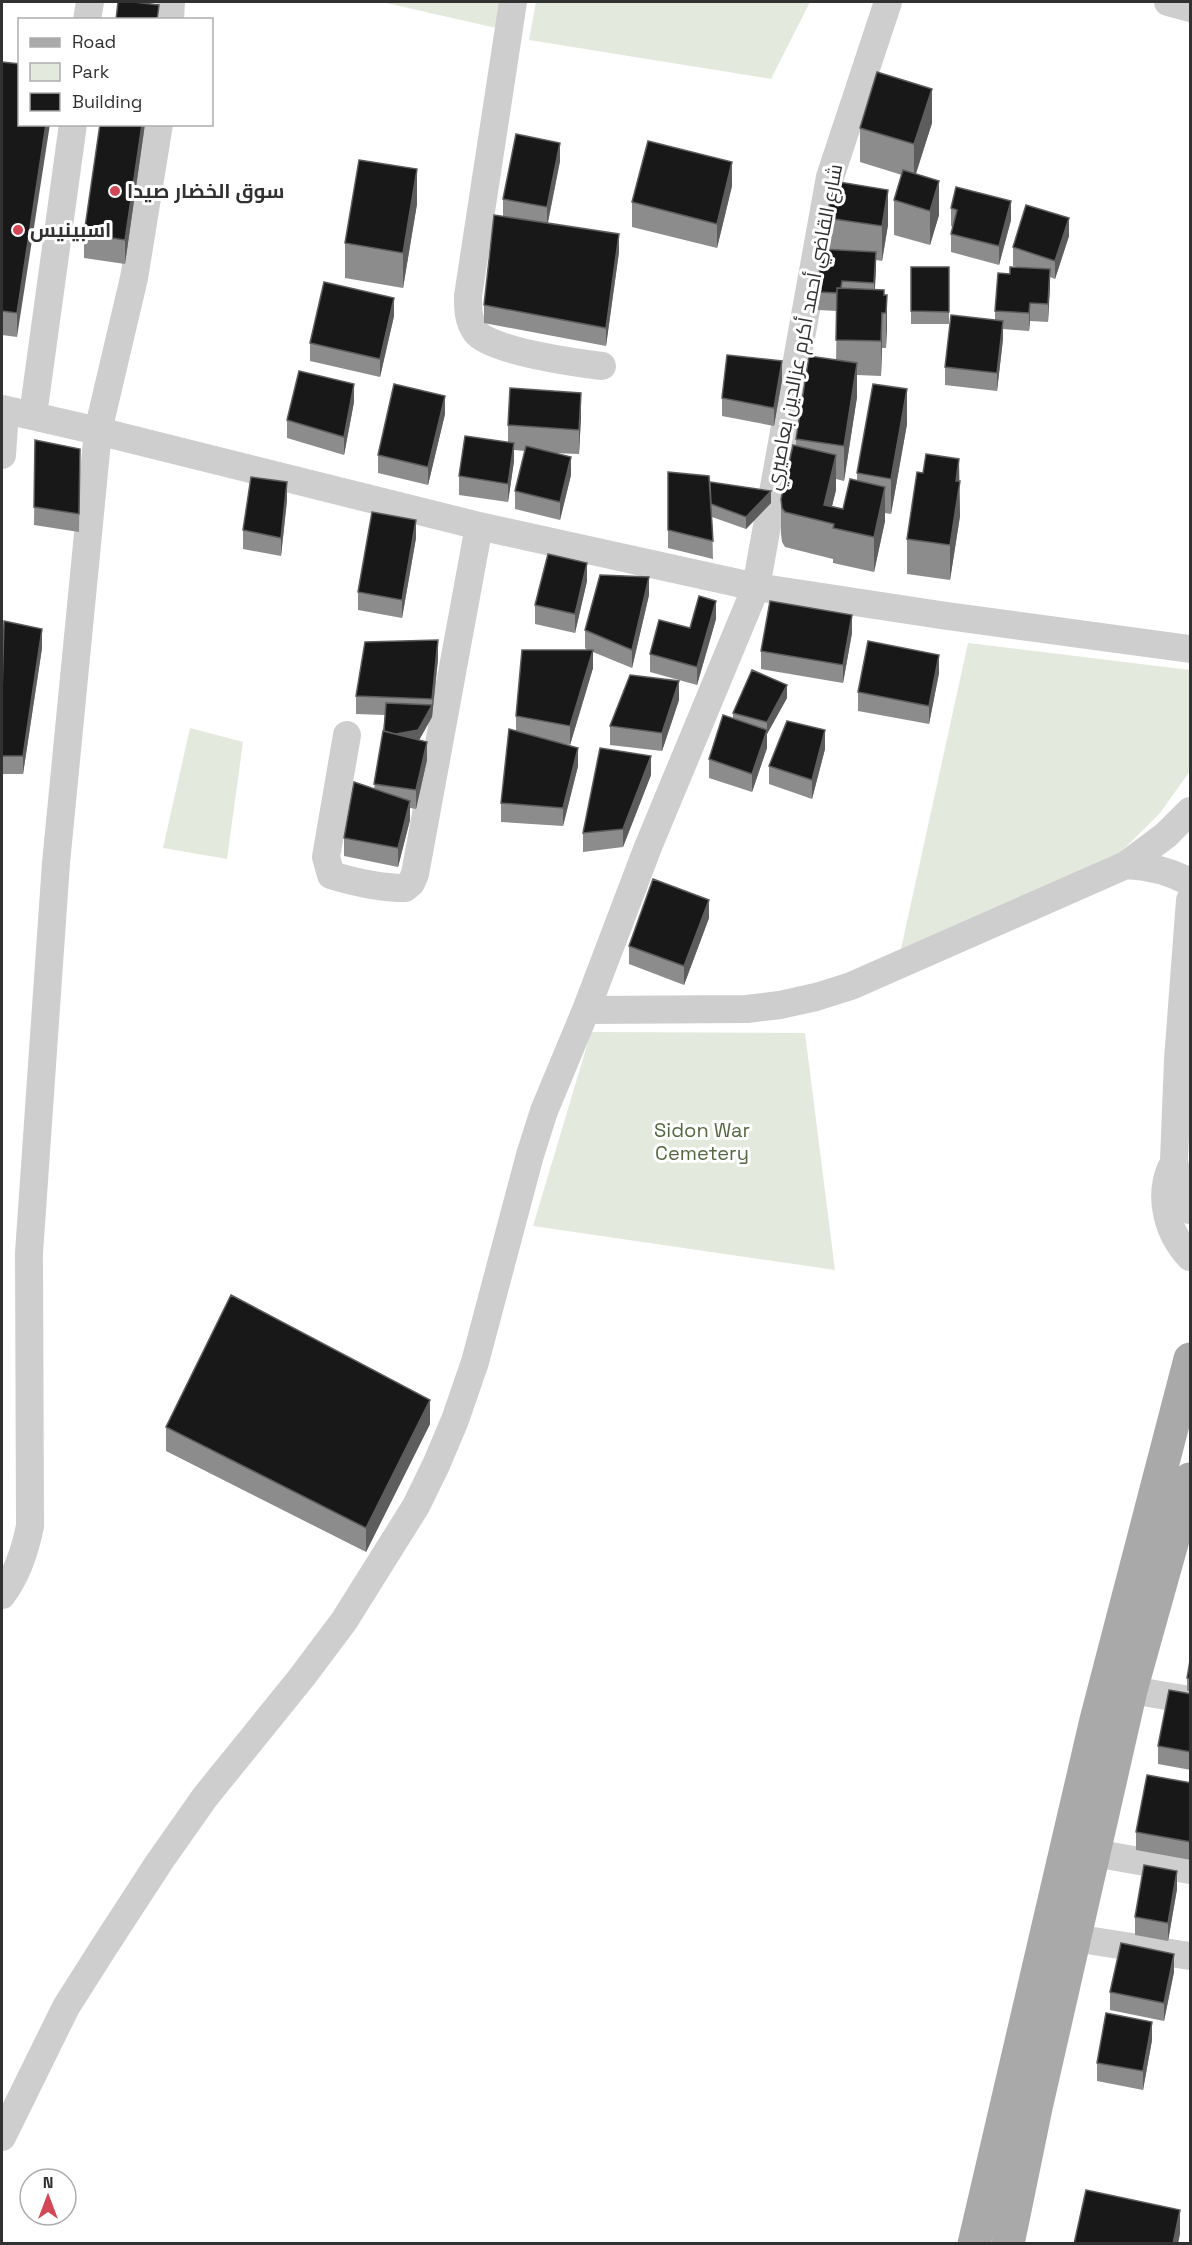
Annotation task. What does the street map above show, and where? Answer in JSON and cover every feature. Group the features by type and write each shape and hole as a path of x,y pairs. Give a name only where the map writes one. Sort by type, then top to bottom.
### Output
{"main road":[{"path":"1008,2244 1026,2026 1108,1730 1191,1359"},
{"path":"974,2244 1074,1938 1094,1853 1108,1730 1131,1690 1191,1479"}],"street":[{"path":"87,18 90,2"},
{"path":"170,18 171,2"},
{"path":"513,2 468,296 470,322 477,335 491,343 568,362 602,366"},
{"name":"شارع القاضي أحمد أكرم عزالدين بعاصيري","path":"2,2137 66,2007 154,1870 205,1797 344,1621 416,1506 444,1447 475,1362 530,1155 544,1111 586,1010 648,847 756,587 830,177 888,2"},
{"path":"1168,2 1191,8"},
{"path":"33,415 73,126"},
{"path":"2,1595 13,1580 25,1548 30,1526 29,1253 56,863 98,431 134,278 159,126"},
{"path":"2,455 3,409 479,526 756,587 1191,649"},
{"path":"346,735 326,857 331,875 394,888 405,888 411,883 415,874 479,526"},
{"path":"586,1010 747,1009 816,998 850,986 1126,865 1160,841 1191,812"},
{"path":"1126,865 1162,870 1191,882"},
{"path":"1191,900 1178,1060 1174,1161 1182,1195 1191,1210"},
{"path":"1174,1161 1168,1174 1167,1211 1173,1233 1191,1257"},
{"path":"1131,1690 1191,1700"},
{"path":"1094,1853 1191,1870"},
{"path":"1074,1938 1191,1956"}],"green space":[{"path":"382,2 501,2 496,28"},
{"path":"536,2 810,2 771,79 529,40"},
{"path":"968,643 1190,670 1190,771 1160,813 1115,858 901,949"},
{"path":"190,728 243,742 227,859 163,848"},
{"name":"Sidon War Cemetery","path":"591,1032 805,1033 835,1270 533,1226"}],"building":[{"path":"118,2 159,5 157,18 116,18"},
{"name":"اسبينيس","path":"2,62 18,64 18,126 46,126 17,313 2,311"},
{"path":"877,72 932,89 914,144 860,128"},
{"name":"سوق الخضار صيدا","path":"100,126 142,126 125,240 84,234"},
{"path":"516,134 560,143 547,207 503,199"},
{"path":"648,141 732,162 717,224 632,202"},
{"path":"359,160 417,169 403,253 345,243"},
{"path":"903,170 939,181 930,211 894,200"},
{"path":"833,181 888,190 882,226 827,218"},
{"path":"956,187 1011,201 999,246 951,234 957,210 951,208"},
{"path":"1026,205 1069,218 1055,261 1013,247"},
{"path":"494,215 619,234 606,328 484,305"},
{"path":"821,249 876,252 874,283 842,281 841,288 837,288 837,293 818,292"},
{"path":"911,267 949,267 949,312 911,311"},
{"path":"1010,267 1050,269 1048,304 1030,303 1029,313 995,311 998,273 1010,274"},
{"path":"324,282 394,298 380,359 310,343"},
{"path":"837,288 884,290 884,295 887,295 886,313 882,313 881,341 836,340"},
{"path":"951,315 1003,321 997,373 945,367"},
{"path":"727,355 782,361 774,408 722,398"},
{"path":"809,356 857,363 844,446 796,439"},
{"path":"299,371 354,384 344,437 287,420"},
{"path":"394,384 445,396 428,467 378,455"},
{"path":"873,384 907,389 891,479 857,473"},
{"path":"510,388 581,393 579,430 508,425"},
{"path":"465,436 514,443 508,484 459,476"},
{"path":"35,440 80,449 79,514 34,507"},
{"path":"793,445 836,455 824,505 843,509 850,479 885,487 874,537 833,528 834,524 785,512 781,499"},
{"path":"526,446 571,457 560,502 515,491"},
{"path":"926,454 959,459 956,481 960,481 950,545 907,539 917,472 923,473"},
{"path":"668,472 709,476 713,541 668,530"},
{"path":"251,477 287,482 281,538 243,530"},
{"path":"710,482 771,491 746,517 711,504"},
{"path":"372,512 416,520 402,600 358,592"},
{"path":"548,554 587,563 575,614 535,605"},
{"path":"600,575 649,577 632,650 585,630"},
{"path":"699,596 716,601 697,667 650,654 659,620 690,628"},
{"path":"770,601 852,615 843,665 761,651"},
{"path":"4,621 42,629 23,756 2,756"},
{"path":"438,640 432,699 356,696 365,642"},
{"path":"868,641 939,655 929,706 858,692"},
{"path":"522,650 593,650 570,726 516,716"},
{"path":"752,670 787,685 767,722 733,713"},
{"path":"630,675 679,681 662,733 610,726"},
{"path":"386,703 432,705 418,730 396,734 384,731"},
{"path":"723,715 767,730 752,774 709,759"},
{"path":"787,721 825,730 812,780 769,766"},
{"path":"509,729 578,748 563,808 501,803"},
{"path":"383,731 427,742 416,790 374,784"},
{"path":"600,748 651,756 623,829 583,833"},
{"path":"354,782 410,801 398,848 344,838"},
{"path":"653,879 709,900 684,966 629,946"},
{"path":"231,1295 430,1400 366,1528 166,1427"},
{"path":"1191,1655 1191,1679 1187,1678"},
{"path":"1169,1690 1191,1694 1191,1752 1158,1746"},
{"path":"1147,1775 1191,1783 1191,1842 1136,1832"},
{"path":"1144,1865 1177,1871 1168,1923 1135,1917"},
{"path":"1121,1943 1174,1954 1164,2003 1110,1992"},
{"path":"1106,2013 1152,2022 1143,2071 1097,2063"},
{"path":"1086,2190 1180,2210 1173,2244 1074,2244"}],"place":[{"name":"سوق الخضار صيدا","path":"115,191"},
{"name":"اسبينيس","path":"18,230"}]}
